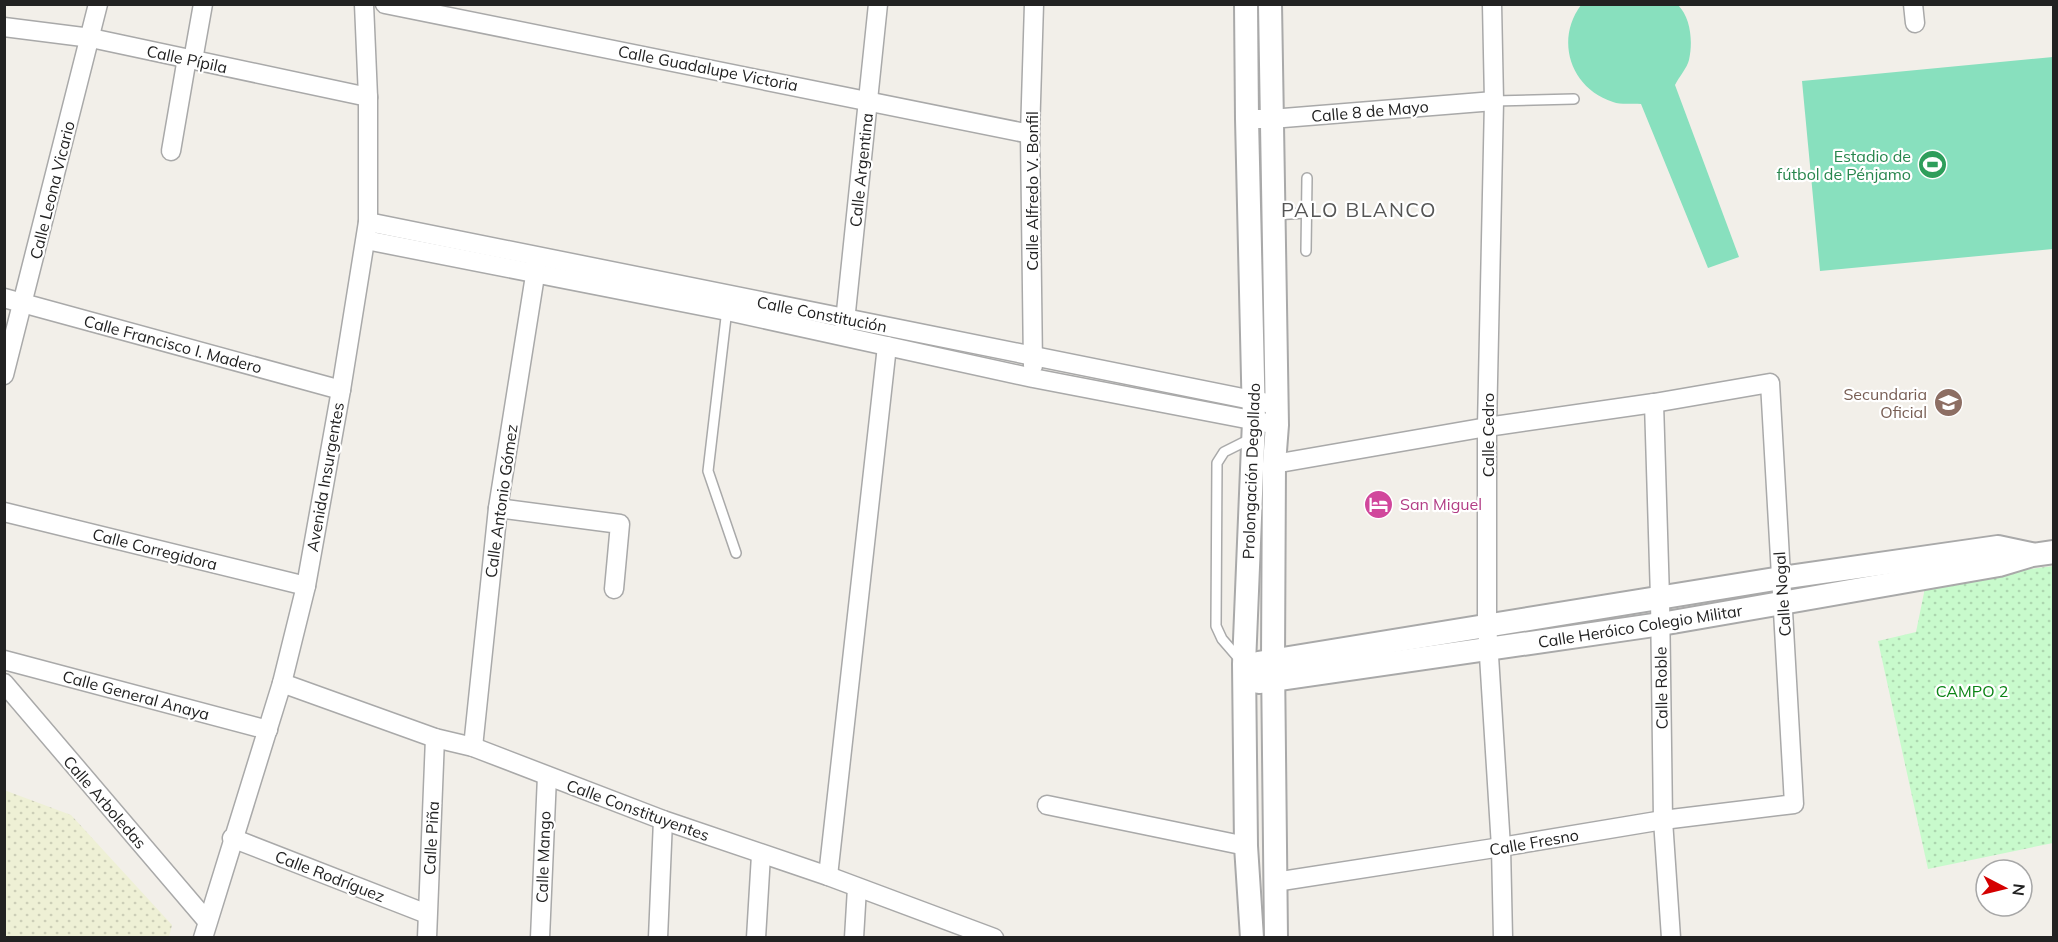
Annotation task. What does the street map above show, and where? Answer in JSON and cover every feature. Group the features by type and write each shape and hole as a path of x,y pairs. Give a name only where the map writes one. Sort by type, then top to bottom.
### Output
{"street":[{"name":"Calle Leona Vicario","path":"4,375 91,39 98,4"},
{"path":"171,151 203,4"},
{"name":"Avenida Insurgentes","path":"205,929 282,683 306,586 341,390 367,231 368,98 364,4"},
{"name":"Calle Guadalupe Victoria","path":"386,4 1030,134"},
{"name":"Calle Argentina","path":"844,327 878,4"},
{"name":"Calle Alfredo V. Bonfil","path":"1033,378 1030,134 1034,4"},
{"name":"Prolongación Degollado","path":"1246,4 1254,420 1244,674 1246,846 1252,938"},
{"name":"Prolongación Degollado","path":"1270,4 1277,415 1274,464 1276,938"},
{"name":"Calle Cedro","path":"1496,5 1487,427 1487,624 1502,848 1503,938"},
{"name":"Calle Pípila","path":"4,27 91,39 368,98"},
{"name":"Calle 8 de Mayo","path":"1247,119 1494,101"},
{"name":"Calle Constitución","path":"367,231 844,327 1034,355 1254,420"},
{"name":"Calle Antonio Gómez","path":"473,747 498,508 537,265"},
{"name":"Calle Francisco I. Madero","path":"4,298 341,390"},
{"name":"Calle Constitución","path":"844,327 887,346 1033,378 1254,420 1277,415"},
{"name":"Calle Constitución","path":"828,876 887,346"},
{"name":"Calle Nogal","path":"1654,403 1770,384 1794,804"},
{"path":"1274,464 1487,427 1654,403"},
{"name":"Calle Roble","path":"1654,403 1661,624 1663,820 1671,938"},
{"path":"498,508 620,524 614,589"},
{"name":"Calle Corregidora","path":"4,512 306,586"},
{"name":"Calle Heróico Colegio Militar","path":"1274,671 1487,624 1781,578 1998,547 2043,553"},
{"name":"Calle Heróico Colegio Militar","path":"1244,674 1490,648 1661,624 1998,565 2043,553"},
{"name":"Calle General Anaya","path":"4,660 268,730"},
{"name":"Calle Arboledas","path":"4,683 205,929"},
{"name":"Calle Constituyentes","path":"282,683 435,738 473,747 663,820 760,855 828,876 952,930 994,938"},
{"name":"Calle Piña","path":"427,938 435,738"},
{"name":"Calle Mango","path":"540,938 547,776"},
{"name":"Calle Fresno","path":"1275,882 1502,848 1663,820 1794,804"},
{"path":"1047,805 1246,846"},
{"path":"658,938 663,820"},
{"name":"Calle Rodríguez","path":"232,838 427,914"},
{"path":"756,938 760,855"},
{"path":"854,938 857,888"}],"lane":[{"path":"1494,101 1574,99"},
{"path":"1305,251 1307,178"},
{"path":"1272,215 1305,213"},
{"path":"728,303 708,471 736,553"},
{"path":"1244,674 1216,626 1217,463 1224,452 1254,420"}],"green space":[{"path":"1581,5 1678,5 1688,23 1691,46 1688,63 1675,85 1739,257 1708,268 1641,104 1616,103 1598,95 1586,86 1571,61 1568,47 1573,19"},
{"name":"Estadio de fútbol de Pénjamo","path":"2053,57 2053,249 1820,271 1802,81"},
{"name":"CAMPO 2","path":"2053,566 2053,843 1928,869 1878,641 1916,632 1926,583"},
{"path":"4,790 71,815 172,925 169,937 5,937"}],"place":[{"name":"Estadio de fútbol de Pénjamo","path":"1932,165"},
{"name":"Secundaria Oficial","path":"1948,403"},
{"name":"San Miguel","path":"1379,504"}],"district":[{"name":"PALO BLANCO","path":"1359,210"}]}
